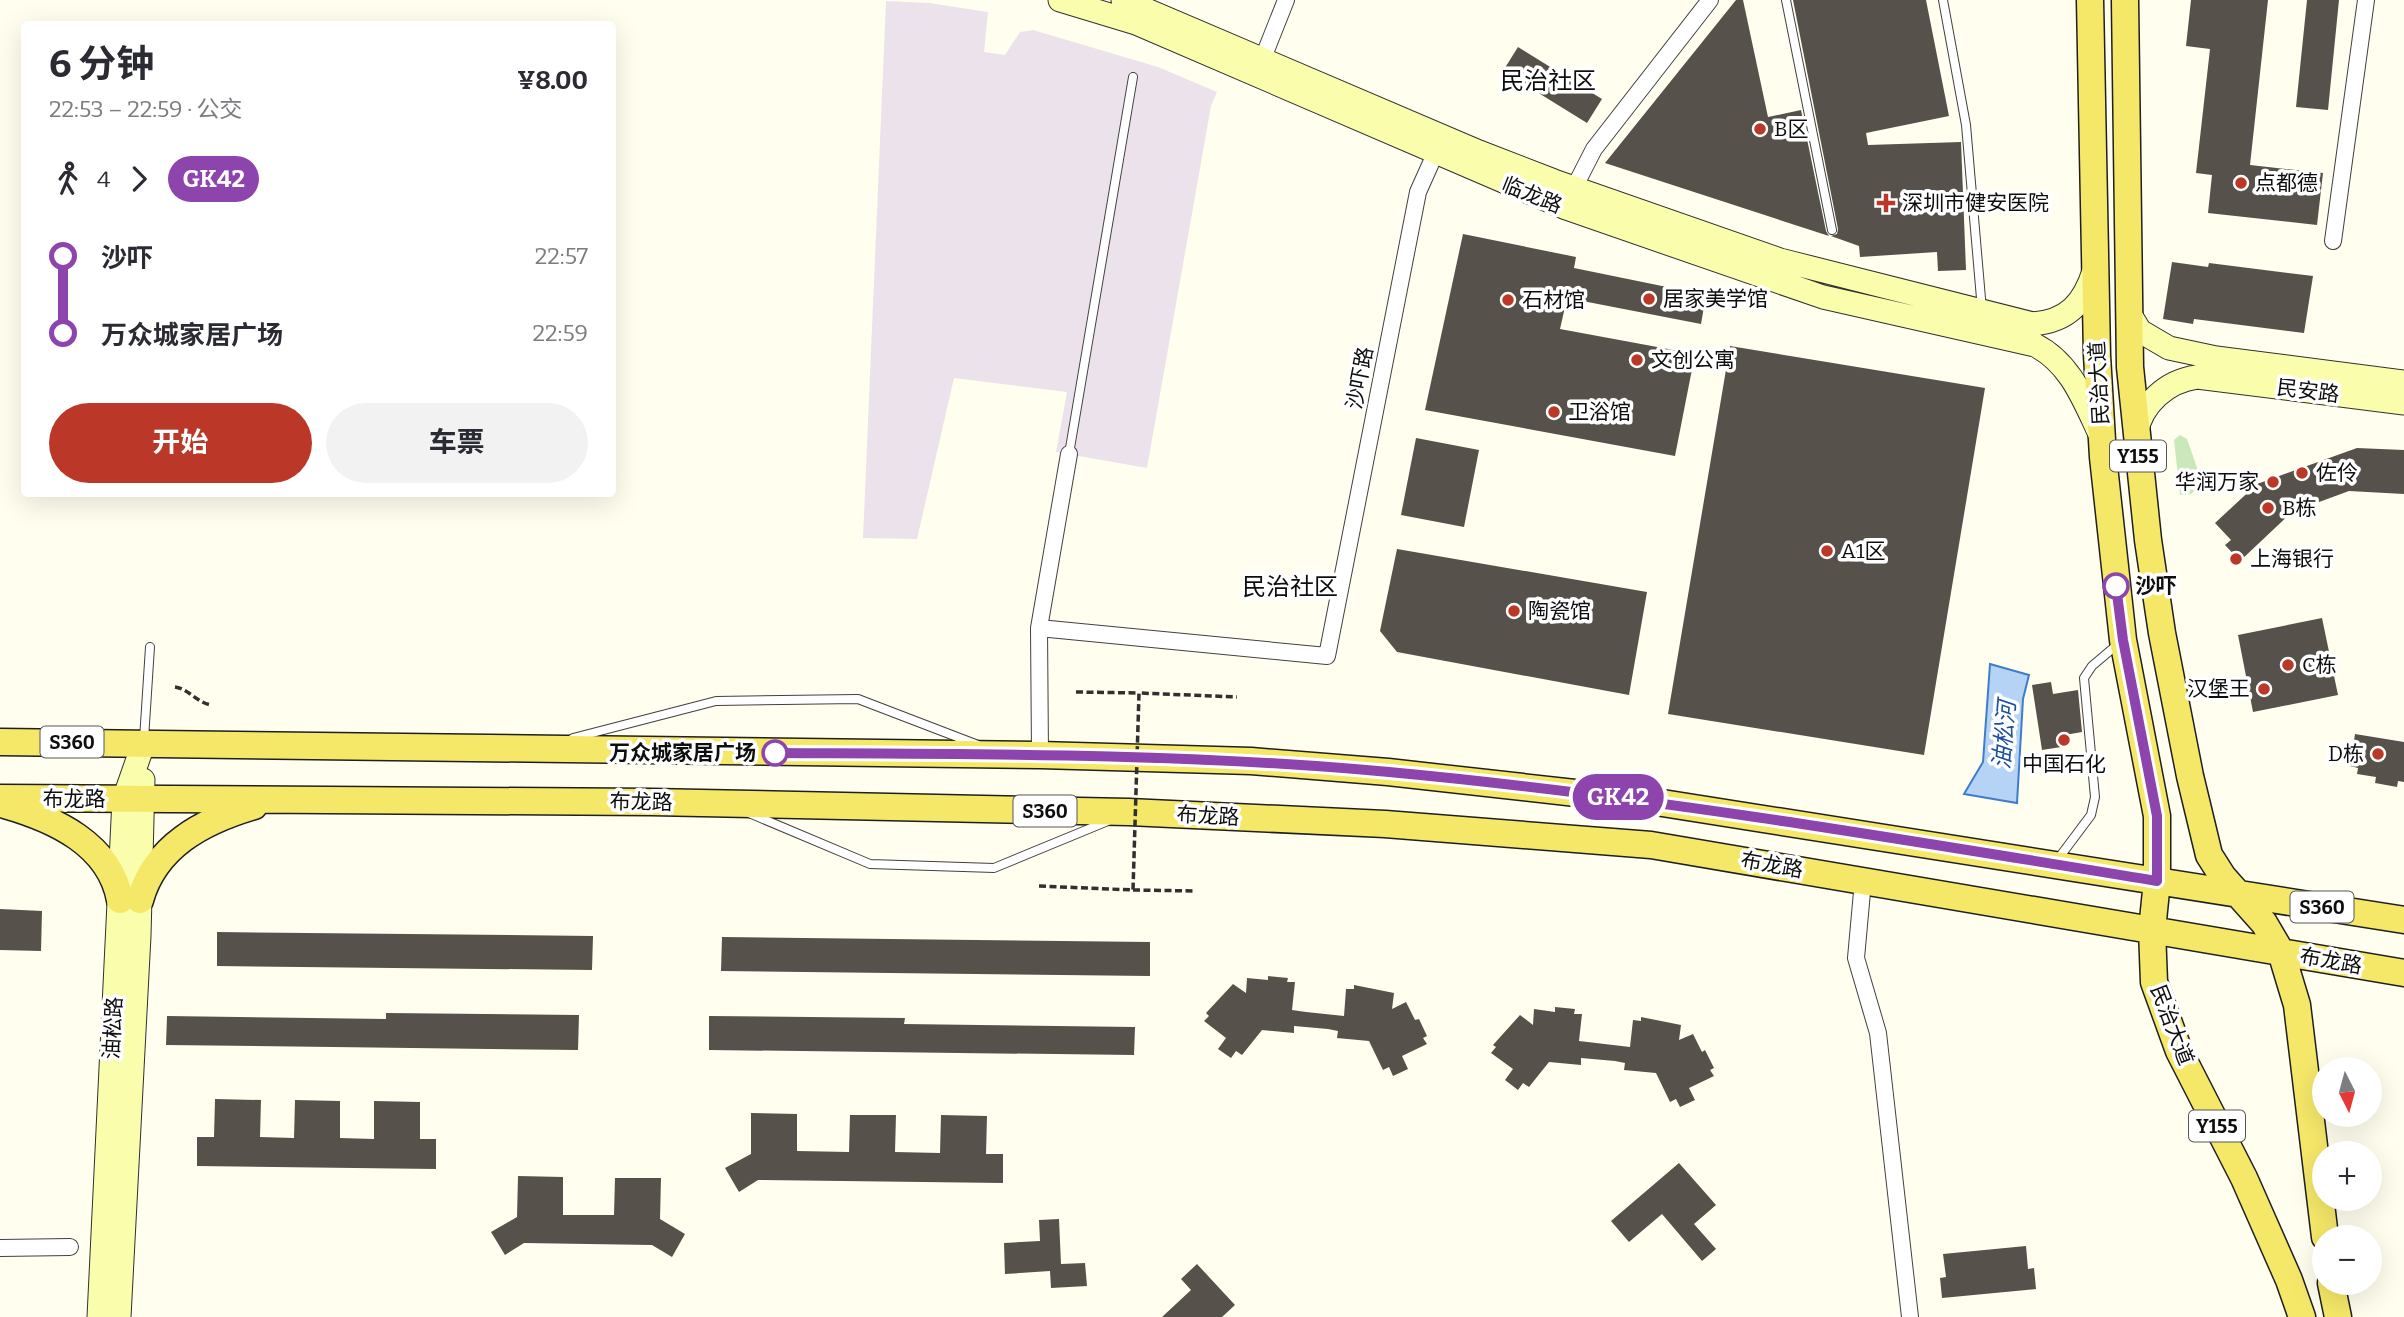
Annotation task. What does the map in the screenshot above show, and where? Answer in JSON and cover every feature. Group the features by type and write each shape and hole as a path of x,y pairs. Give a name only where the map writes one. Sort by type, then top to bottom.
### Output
{"main road":[{"name":"临龙路","path":"1060,0 1136,23 1440,144 1780,260 1982,313 2023,332"},
{"name":"临龙路","path":"1123,0 1263,58 1440,144 1519,191 1802,290 2023,332"},
{"name":"民治大道","path":"2090,0 2101,436 2123,640 2155,799 2157,881 2152,930 2154,982 2179,1051 2244,1178 2289,1280 2302,1317"},
{"name":"民治大道","path":"2125,0 2129,313 2136,434 2162,634 2190,776 2209,855 2223,877 2264,923 2281,952 2297,1005 2324,1225"},
{"path":"2023,332 2067,315 2080,303 2095,268"},
{"path":"2129,313 2140,331 2159,344 2214,368"},
{"path":"2023,332 2050,353 2068,372 2101,436"},
{"path":"2136,434 2142,413 2162,392 2214,368"},
{"name":"民安路","path":"2214,368 2404,382"},
{"name":"民安路","path":"2214,368 2404,403"},
{"name":"布龙路","path":"0,742 1040,755 1251,761 1388,772 1656,802 2404,920"},
{"name":"油松路","path":"119,1317 133,799 144,742"},
{"name":"布龙路","path":"0,801 133,799 727,804 1129,812 1385,824 1651,845 2404,973"},
{"path":"0,801 50,821 81,838 113,874 130,900 158,860 177,842 219,818 282,800"},
{"name":"油松路","path":"100,1317 130,900"},
{"path":"2334,1295 2339,1317"}],"street":[{"path":"1263,58 1286,0"},
{"path":"1574,188 1594,149 1710,0"},
{"path":"2333,241 2366,0"},
{"name":"沙吓路","path":"1039,628 1327,656 1418,192 1440,144"},
{"path":"1040,755 1039,628 1069,454"},
{"path":"1863,881 1856,958 1878,1033 1910,1317"},
{"path":"0,1248 70,1247"}],"lane":[{"path":"1786,0 1832,230"},
{"path":"1943,0 1966,125 1982,313"},
{"path":"1069,454 1133,77"},
{"path":"2053,865 2084,826 2094,806 2084,678 2092,666 2123,640"},
{"name":"油松路","path":"144,742 150,647"},
{"path":"533,749 716,701 858,699 1003,755"},
{"path":"727,804 870,864 994,868 1129,812"}],"path":[{"path":"175,687 183,688 198,701 211,705"},
{"path":"1076,692 1237,697"},
{"path":"1133,890 1139,693"},
{"path":"1039,886 1196,891"}],"shaded area":[{"path":"886,1 929,3 988,12 984,52 1005,55 1020,32 1033,30 1158,67 1217,92 1211,106 1147,468 1056,452 1067,392 954,378 917,539 863,538"}],"green space":[{"path":"2180,435 2187,439 2203,485 2191,494 2180,495 2174,440"}],"water":[{"name":"油松河","path":"1990,664 2029,675 2023,699 2017,803 1964,794 1983,762"}],"building":[{"path":"1736,0 1743,0 1768,117 1801,110 1829,236 1605,163"},
{"path":"1793,0 1926,0 1949,116 1866,133 1868,145 1961,142 1966,270 1938,271 1937,252 1860,257 1859,246 1831,236 1837,234 1838,229"},
{"path":"2191,0 2268,0 2250,165 2323,173 2317,225 2208,213 2212,175 2196,173 2210,49 2186,46"},
{"path":"2307,0 2339,0 2328,110 2296,107"},
{"path":"1518,47 1602,99 1587,123 1503,71"},
{"path":"1463,234 1576,257 1574,268 1706,295 1701,324 1567,298 1560,329 1695,354 1675,456 1425,410"},
{"path":"2172,262 2208,267 2209,263 2313,276 2304,333 2194,319 2193,324 2163,319"},
{"name":"A1区","path":"1730,346 1985,388 1924,755 1668,714"},
{"path":"1416,438 1479,450 1464,527 1401,515"},
{"name":"B栋","path":"2357,448 2404,450 2404,494 2349,491 2292,512 2240,561 2225,545 2231,540 2215,523 2257,484"},
{"name":"陶瓷馆","path":"1397,549 1647,592 1629,695 1397,652 1380,631"},
{"name":"C栋","path":"2322,618 2338,695 2253,712 2238,635"},
{"path":"2051,682 2053,694 2078,690 2082,732 2059,736 2061,747 2042,750 2032,685"},
{"name":"D栋","path":"2355,734 2404,742 2404,782 2398,781 2397,787 2375,783 2376,777 2357,774 2358,768 2350,766"},
{"path":"0,909 42,911 41,951 0,950"},
{"path":"217,932 593,936 592,970 217,966"},
{"path":"722,937 1150,942 1150,976 721,971"},
{"path":"1268,976 1288,978 1287,982 1295,982 1292,1010 1306,1012 1344,1016 1346,989 1354,989 1354,985 1394,993 1392,1009 1406,1002 1415,1020 1419,1019 1427,1036 1423,1038 1427,1044 1402,1056 1408,1069 1393,1076 1389,1067 1383,1070 1369,1041 1337,1038 1338,1031 1328,1029 1294,1026 1294,1033 1262,1030 1242,1055 1236,1051 1231,1058 1218,1049 1226,1038 1204,1021 1209,1016 1206,1013 1233,984 1246,993 1247,978 1268,980"},
{"path":"1555,1007 1575,1009 1574,1014 1582,1014 1579,1041 1630,1047 1633,1020 1641,1021 1641,1017 1681,1025 1679,1040 1693,1034 1714,1068 1710,1070 1714,1076 1689,1088 1695,1100 1680,1107 1676,1099 1670,1102 1656,1073 1624,1070 1625,1063 1615,1061 1581,1058 1581,1065 1549,1062 1529,1087 1523,1083 1518,1090 1505,1080 1513,1069 1491,1053 1496,1047 1493,1045 1520,1015 1533,1025 1534,1009 1555,1012"},
{"path":"386,1013 579,1015 578,1050 166,1045 167,1016 386,1019"},
{"path":"709,1016 905,1018 904,1024 1135,1027 1134,1055 709,1050"},
{"path":"215,1099 261,1100 260,1137 294,1138 295,1100 340,1101 340,1138 374,1139 374,1101 420,1102 420,1139 436,1139 436,1169 197,1166 197,1137 214,1137"},
{"path":"751,1113 797,1114 797,1151 849,1152 850,1115 896,1115 895,1152 940,1153 941,1115 987,1116 986,1154 1003,1154 1003,1183 758,1180 739,1192 725,1168 751,1154"},
{"path":"1679,1163 1716,1205 1694,1224 1716,1249 1702,1261 1662,1214 1629,1242 1611,1221"},
{"path":"518,1176 563,1177 563,1215 614,1215 615,1178 661,1178 660,1219 685,1234 672,1257 652,1245 524,1243 505,1255 491,1232 517,1217"},
{"path":"1059,1219 1061,1264 1085,1263 1087,1286 1051,1288 1050,1271 1005,1274 1004,1243 1040,1241 1039,1220"},
{"path":"2026,1246 2028,1269 2034,1268 2036,1289 1942,1298 1940,1278 1946,1277 1943,1254"},
{"path":"1197,1264 1235,1305 1222,1317 1162,1317 1191,1290 1181,1279"}],"bus line":[{"name":"GK42","path":"775,753 1127,757 1251,761 1388,772 1656,802 2157,881 2155,799 2123,640 2116,586"}],"place":[{"name":"B区","path":"1760,129"},
{"name":"点都德","path":"2241,183"},
{"name":"深圳市健安医院","path":"1886,203"},
{"name":"居家美学馆","path":"1649,299"},
{"name":"石材馆","path":"1508,300"},
{"name":"文创公寓","path":"1637,360"},
{"name":"卫浴馆","path":"1554,412"},
{"name":"佐伶","path":"2302,473"},
{"name":"华润万家","path":"2273,482"},
{"name":"B栋","path":"2268,508"},
{"name":"A1区","path":"1827,551"},
{"name":"上海银行","path":"2236,559"},
{"name":"沙吓","path":"2116,586"},
{"name":"陶瓷馆","path":"1514,611"},
{"name":"C栋","path":"2288,665"},
{"name":"汉堡王","path":"2264,689"},
{"name":"中国石化","path":"2064,740"},
{"name":"万众城家居广场","path":"775,753"},
{"name":"D栋","path":"2378,754"}],"district":[{"name":"民治社区","path":"1548,81"},
{"name":"民治社区","path":"1290,587"}]}
